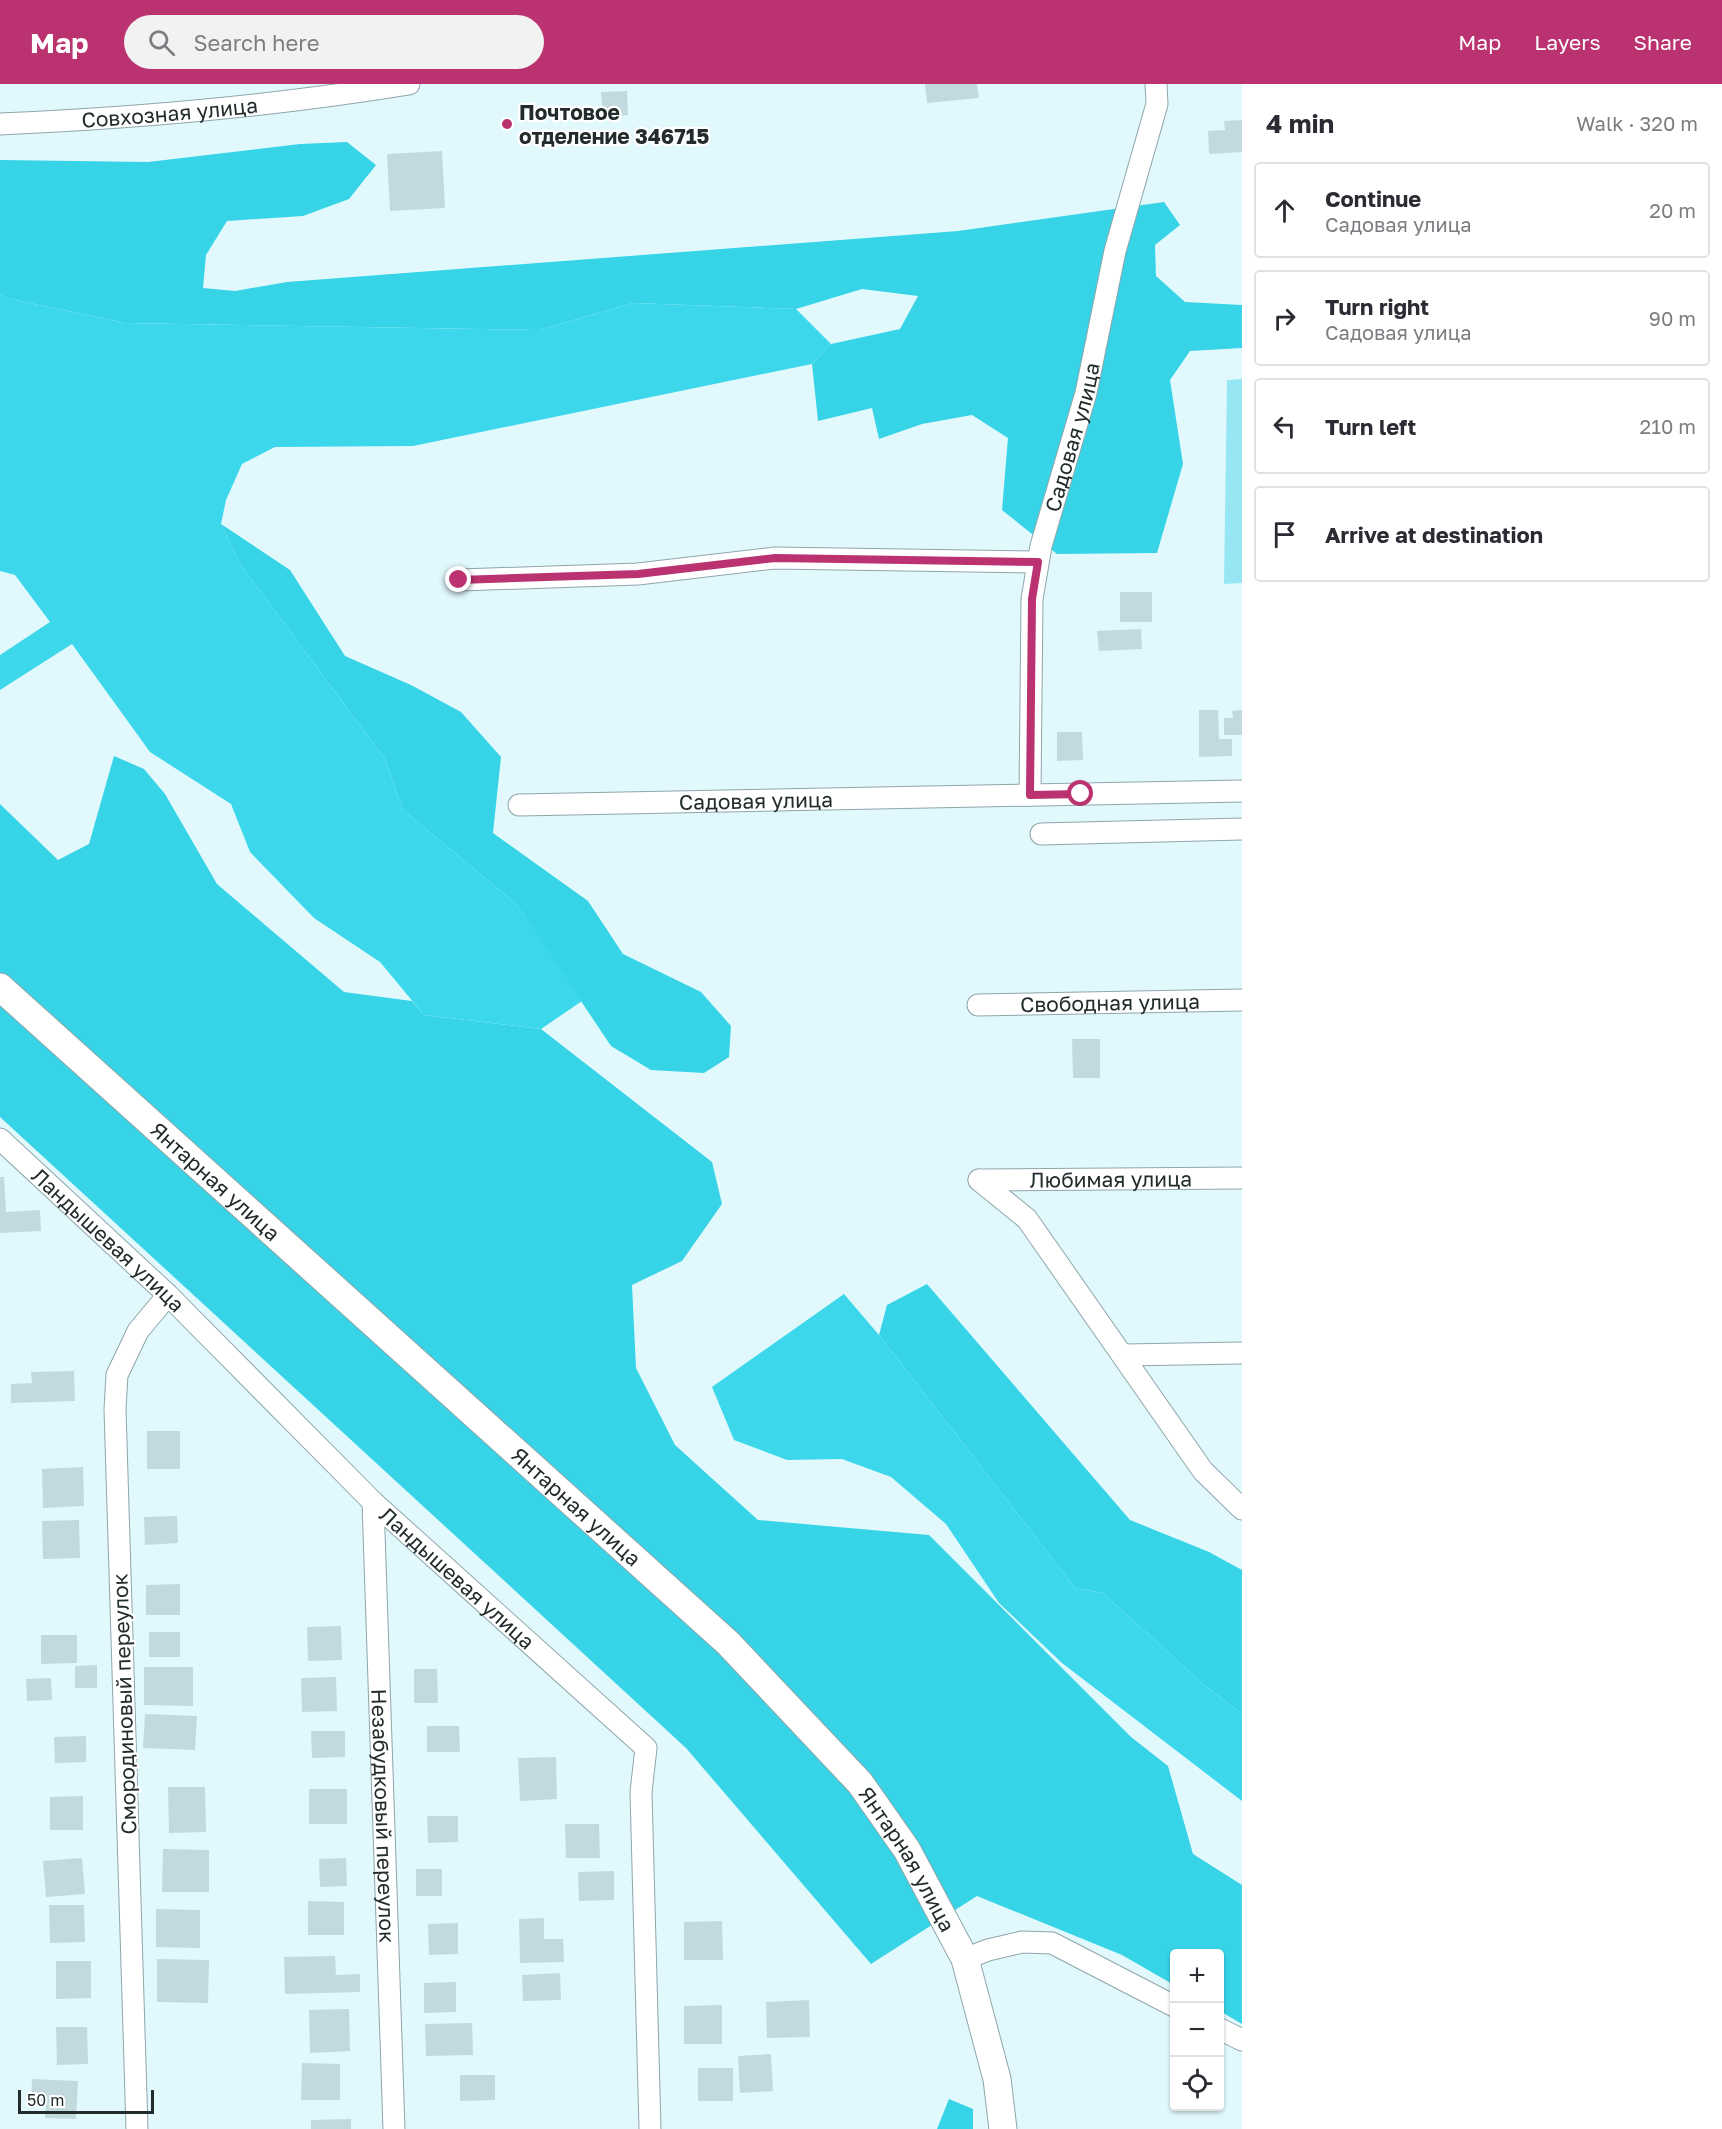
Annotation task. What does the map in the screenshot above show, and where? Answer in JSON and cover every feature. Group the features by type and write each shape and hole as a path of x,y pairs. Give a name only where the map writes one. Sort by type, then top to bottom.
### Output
{"street":[{"name":"Совхозная улица","path":"0,124 125,118 353,93 409,84"},
{"name":"Садовая улица","path":"1030,795 1032,599 1038,562 1086,393 1115,251 1157,104 1156,84"},
{"path":"459,580 638,574 775,558 1038,562"},
{"name":"Садовая улица","path":"519,805 1242,791"},
{"path":"1041,834 1242,829"},
{"name":"Янтарная улица","path":"0,987 728,1643 860,1783 907,1850 965,1959 997,2079 1004,2129"},
{"name":"Свободная улица","path":"978,1005 1242,1000"},
{"name":"Ландышевая улица","path":"0,1139 168,1295 373,1502 646,1748 640,1792 650,2129"},
{"name":"Любимая улица","path":"1124,1355 1026,1219 979,1180 1242,1178"},
{"name":"Смородиновый переулок","path":"137,2129 115,1409 117,1375 138,1331 168,1295"},
{"path":"1124,1355 1242,1353"},
{"path":"1124,1355 1203,1471 1242,1509"},
{"name":"Незабудковый переулок","path":"373,1502 394,2129"},
{"path":"965,1959 988,1950 1022,1942 1052,1943 1170,2004"},
{"path":"1224,2030 1242,2040"}],"shaded area":[{"path":"347,142 376,165 349,199 303,216 227,221 206,255 203,288 235,291 287,282 958,231 1164,202 1180,225 1155,245 1156,276 1185,302 1242,305 1242,348 1190,351 1170,380 1183,464 1157,553 1057,554 1002,510 1008,438 972,415 922,424 879,439 872,408 818,421 812,364 831,344 900,329 918,296 862,289 796,309 633,303 539,330 125,323 6,298 0,294 0,160 148,162 300,144"},
{"path":"0,294 6,298 125,323 539,330 633,303 796,309 831,344 812,364 413,446 275,447 242,464 226,500 221,524 242,567 385,759 403,810 516,904 582,1001 541,1029 424,1015 380,962 314,918 250,852 231,804 150,752 72,644 0,690 0,655 50,622 15,575 0,571"},
{"path":"1242,379 1242,583 1224,584 1227,380"},
{"path":"221,524 290,570 345,656 411,685 461,712 501,757 493,833 588,901 623,954 701,992 731,1026 729,1057 704,1073 651,1070 611,1046 516,904 403,810 385,759 242,567"},
{"path":"114,756 144,769 165,794 217,884 344,992 412,1001 424,1015 541,1029 712,1162 722,1204 682,1261 632,1285 636,1368 675,1445 758,1520 929,1535 1131,1737 1168,1766 1193,1854 1242,1885 1242,2024 1224,2013 1224,1949 1170,1949 1170,1983 1122,1955 977,1896 871,1964 686,1748 0,1117 0,804 58,860 89,844"},
{"path":"927,1284 1130,1520 1209,1552 1242,1570 1242,1714 1204,1685 1103,1593 1075,1588 879,1335 887,1305"},
{"path":"844,1294 879,1335 1075,1588 1103,1593 1204,1685 1242,1714 1242,1801 1062,1663 999,1603 946,1524 891,1477 842,1459 787,1460 734,1440 712,1387"},
{"path":"949,2099 973,2109 973,2129 937,2129"}],"building":[{"path":"925,84 977,84 979,98 927,103"},
{"path":"627,91 628,115 603,117 601,92"},
{"path":"1242,120 1242,152 1209,154 1208,131 1225,130 1224,121"},
{"path":"442,151 445,208 390,211 387,154"},
{"path":"1120,592 1152,592 1152,622 1120,622"},
{"path":"1141,629 1142,649 1099,651 1097,631"},
{"path":"1199,710 1218,710 1219,739 1232,739 1232,756 1199,757"},
{"path":"1242,710 1242,735 1224,735 1224,718 1233,718 1232,711"},
{"path":"1057,732 1082,732 1083,760 1057,761"},
{"path":"1072,1039 1100,1039 1100,1078 1073,1078"},
{"path":"0,1177 4,1177 6,1212 40,1210 41,1231 0,1233"},
{"path":"74,1371 75,1401 11,1403 11,1384 32,1383 31,1372"},
{"path":"147,1431 180,1431 180,1469 147,1469"},
{"path":"83,1467 84,1506 43,1508 42,1469"},
{"path":"177,1516 178,1543 145,1545 144,1517"},
{"path":"79,1520 80,1558 43,1559 42,1521"},
{"path":"180,1584 180,1615 146,1615 146,1585"},
{"path":"341,1626 342,1660 308,1661 307,1627"},
{"path":"149,1632 180,1632 180,1657 149,1657"},
{"path":"41,1635 77,1635 77,1663 41,1664"},
{"path":"97,1665 97,1688 75,1688 75,1666"},
{"path":"144,1667 193,1667 193,1706 144,1705"},
{"path":"414,1669 437,1669 438,1703 414,1703"},
{"path":"336,1677 337,1711 302,1712 301,1678"},
{"path":"51,1678 52,1700 27,1701 26,1679"},
{"path":"145,1714 197,1716 195,1750 143,1748"},
{"path":"427,1726 459,1726 460,1752 427,1752"},
{"path":"311,1731 345,1731 345,1757 312,1758"},
{"path":"86,1736 86,1762 55,1763 54,1737"},
{"path":"556,1757 557,1799 520,1801 518,1758"},
{"path":"168,1787 205,1787 206,1832 169,1833"},
{"path":"309,1789 347,1789 347,1824 309,1824"},
{"path":"83,1796 83,1830 50,1830 50,1797"},
{"path":"427,1816 458,1816 458,1842 428,1843"},
{"path":"565,1824 599,1824 600,1858 566,1858"},
{"path":"163,1849 209,1850 209,1892 162,1892"},
{"path":"82,1858 85,1894 46,1897 43,1861"},
{"path":"346,1858 347,1886 320,1887 319,1859"},
{"path":"416,1869 442,1869 442,1896 416,1896"},
{"path":"614,1871 614,1900 579,1901 578,1872"},
{"path":"308,1901 344,1902 344,1935 308,1935"},
{"path":"49,1905 84,1905 85,1942 50,1943"},
{"path":"156,1909 200,1910 200,1948 156,1947"},
{"path":"544,1918 544,1939 563,1939 564,1962 520,1963 519,1919"},
{"path":"722,1921 723,1960 684,1960 684,1922"},
{"path":"458,1923 458,1954 429,1955 428,1924"},
{"path":"335,1956 336,1975 360,1974 360,1992 285,1994 284,1957"},
{"path":"157,1959 209,1960 208,2003 157,2002"},
{"path":"56,1961 91,1961 91,1998 56,1999"},
{"path":"560,1973 561,2000 523,2001 522,1975"},
{"path":"456,1982 456,2012 424,2013 424,1983"},
{"path":"809,2000 810,2037 767,2038 766,2002"},
{"path":"722,2005 722,2044 684,2044 684,2006"},
{"path":"349,2009 350,2051 310,2053 309,2010"},
{"path":"472,2023 473,2055 426,2056 425,2024"},
{"path":"56,2027 87,2027 88,2064 57,2065"},
{"path":"771,2054 773,2091 740,2093 738,2056"},
{"path":"302,2063 340,2064 340,2100 301,2100"},
{"path":"698,2068 733,2068 733,2101 698,2101"},
{"path":"460,2075 495,2075 495,2100 460,2101"},
{"path":"32,2079 78,2081 76,2119 45,2118 46,2102 31,2102"},
{"path":"351,2119 351,2129 311,2129 311,2120"}],"place":[{"name":"Почтовое отделение 346715","path":"507,124"}],"route":[{"path":"459,580 638,574 775,558 1038,562 1032,599 1030,795 1081,794"}]}
